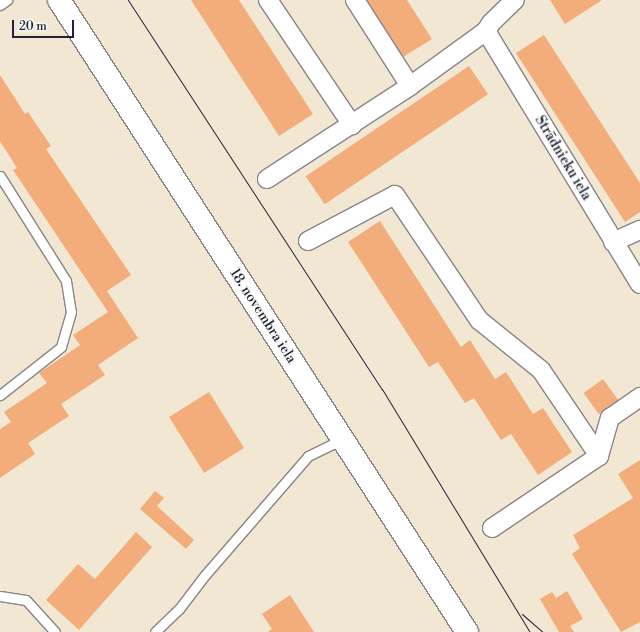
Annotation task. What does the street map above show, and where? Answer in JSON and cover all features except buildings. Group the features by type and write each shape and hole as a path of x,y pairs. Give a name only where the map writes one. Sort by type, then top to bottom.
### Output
{"main road":[{"name":"18. novembra iela","path":"59,0 468,632"}],"street":[{"path":"268,0 352,125"},
{"path":"355,0 410,86"},
{"path":"267,179 410,86 486,31 508,2"},
{"name":"Strādnieku iela","path":"486,31 640,284"},
{"path":"308,241 395,195 478,320 541,370 599,456"},
{"path":"614,242 640,230"},
{"path":"492,528 599,456 610,418 640,396"}],"lane":[{"path":"0,5 7,0"},
{"path":"0,176 66,281 71,312 61,347 0,395"},
{"path":"156,632 179,609 308,456 343,438"},
{"path":"0,596 26,600 53,632"}],"tram line":[{"path":"128,0 382,389 530,632"},
{"path":"522,614 543,632"}]}
